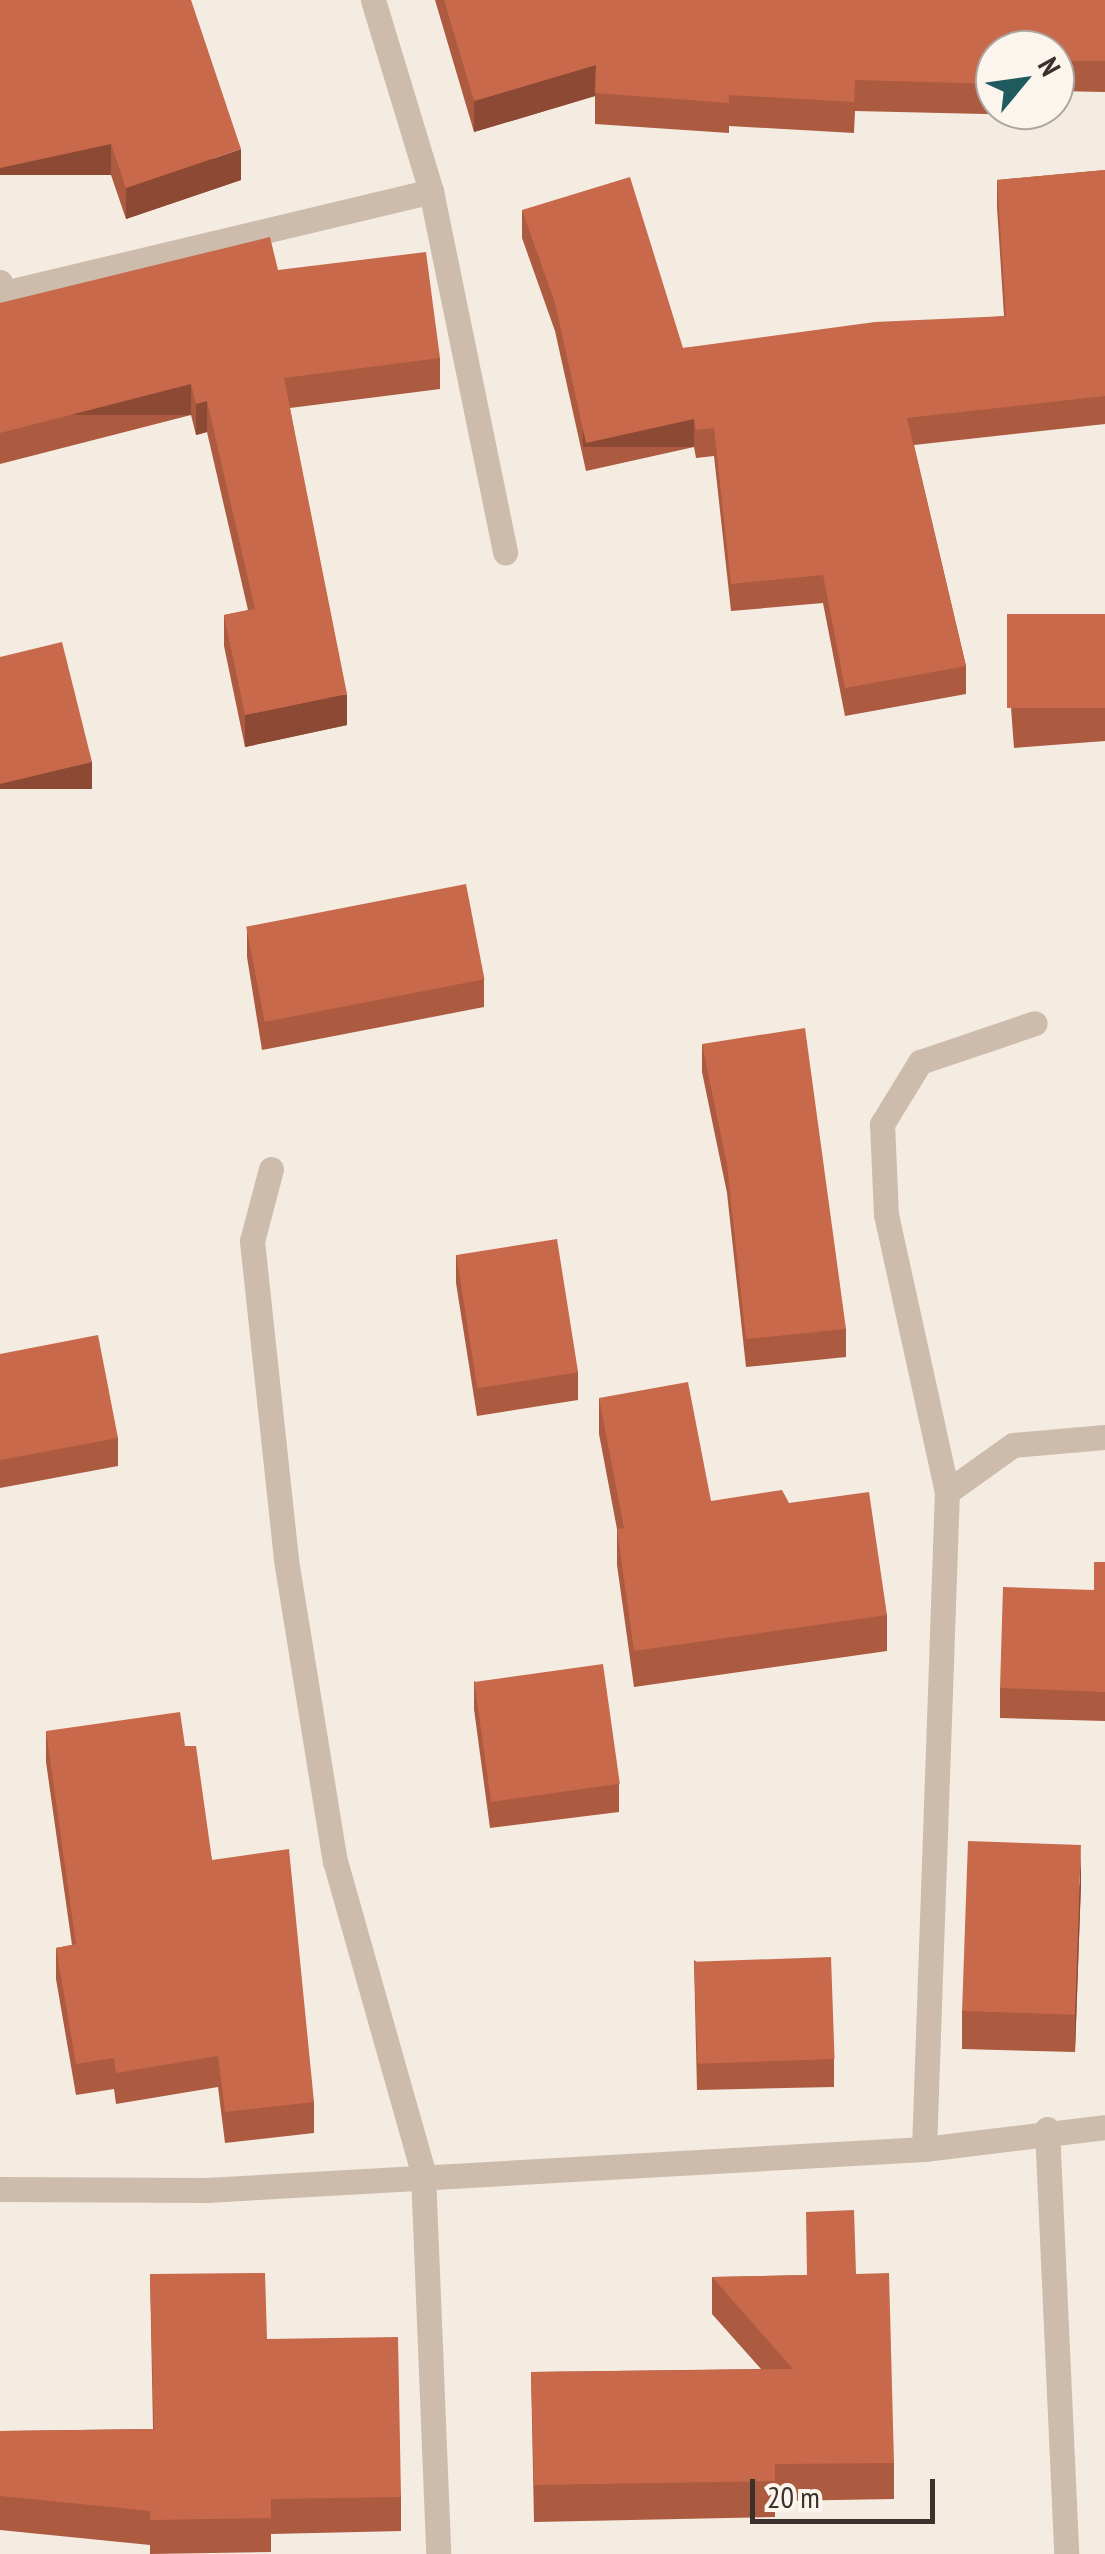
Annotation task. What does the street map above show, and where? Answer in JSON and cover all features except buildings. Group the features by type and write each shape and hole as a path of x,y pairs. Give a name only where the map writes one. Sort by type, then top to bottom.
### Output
{"street":[{"path":"373,0 431,192 505,552"},
{"path":"0,282 4,293 431,192"},
{"path":"924,2149 947,1492 886,1215 882,1124 920,1062 1035,1023"},
{"path":"271,1169 252,1241 286,1560 335,1860 423,2173 438,2554"},
{"path":"947,1492 1014,1445 1105,1437"},
{"path":"0,2188 206,2190 423,2173 924,2149 1047,2128 1105,2127"},
{"path":"1047,2128 1066,2554"}]}
